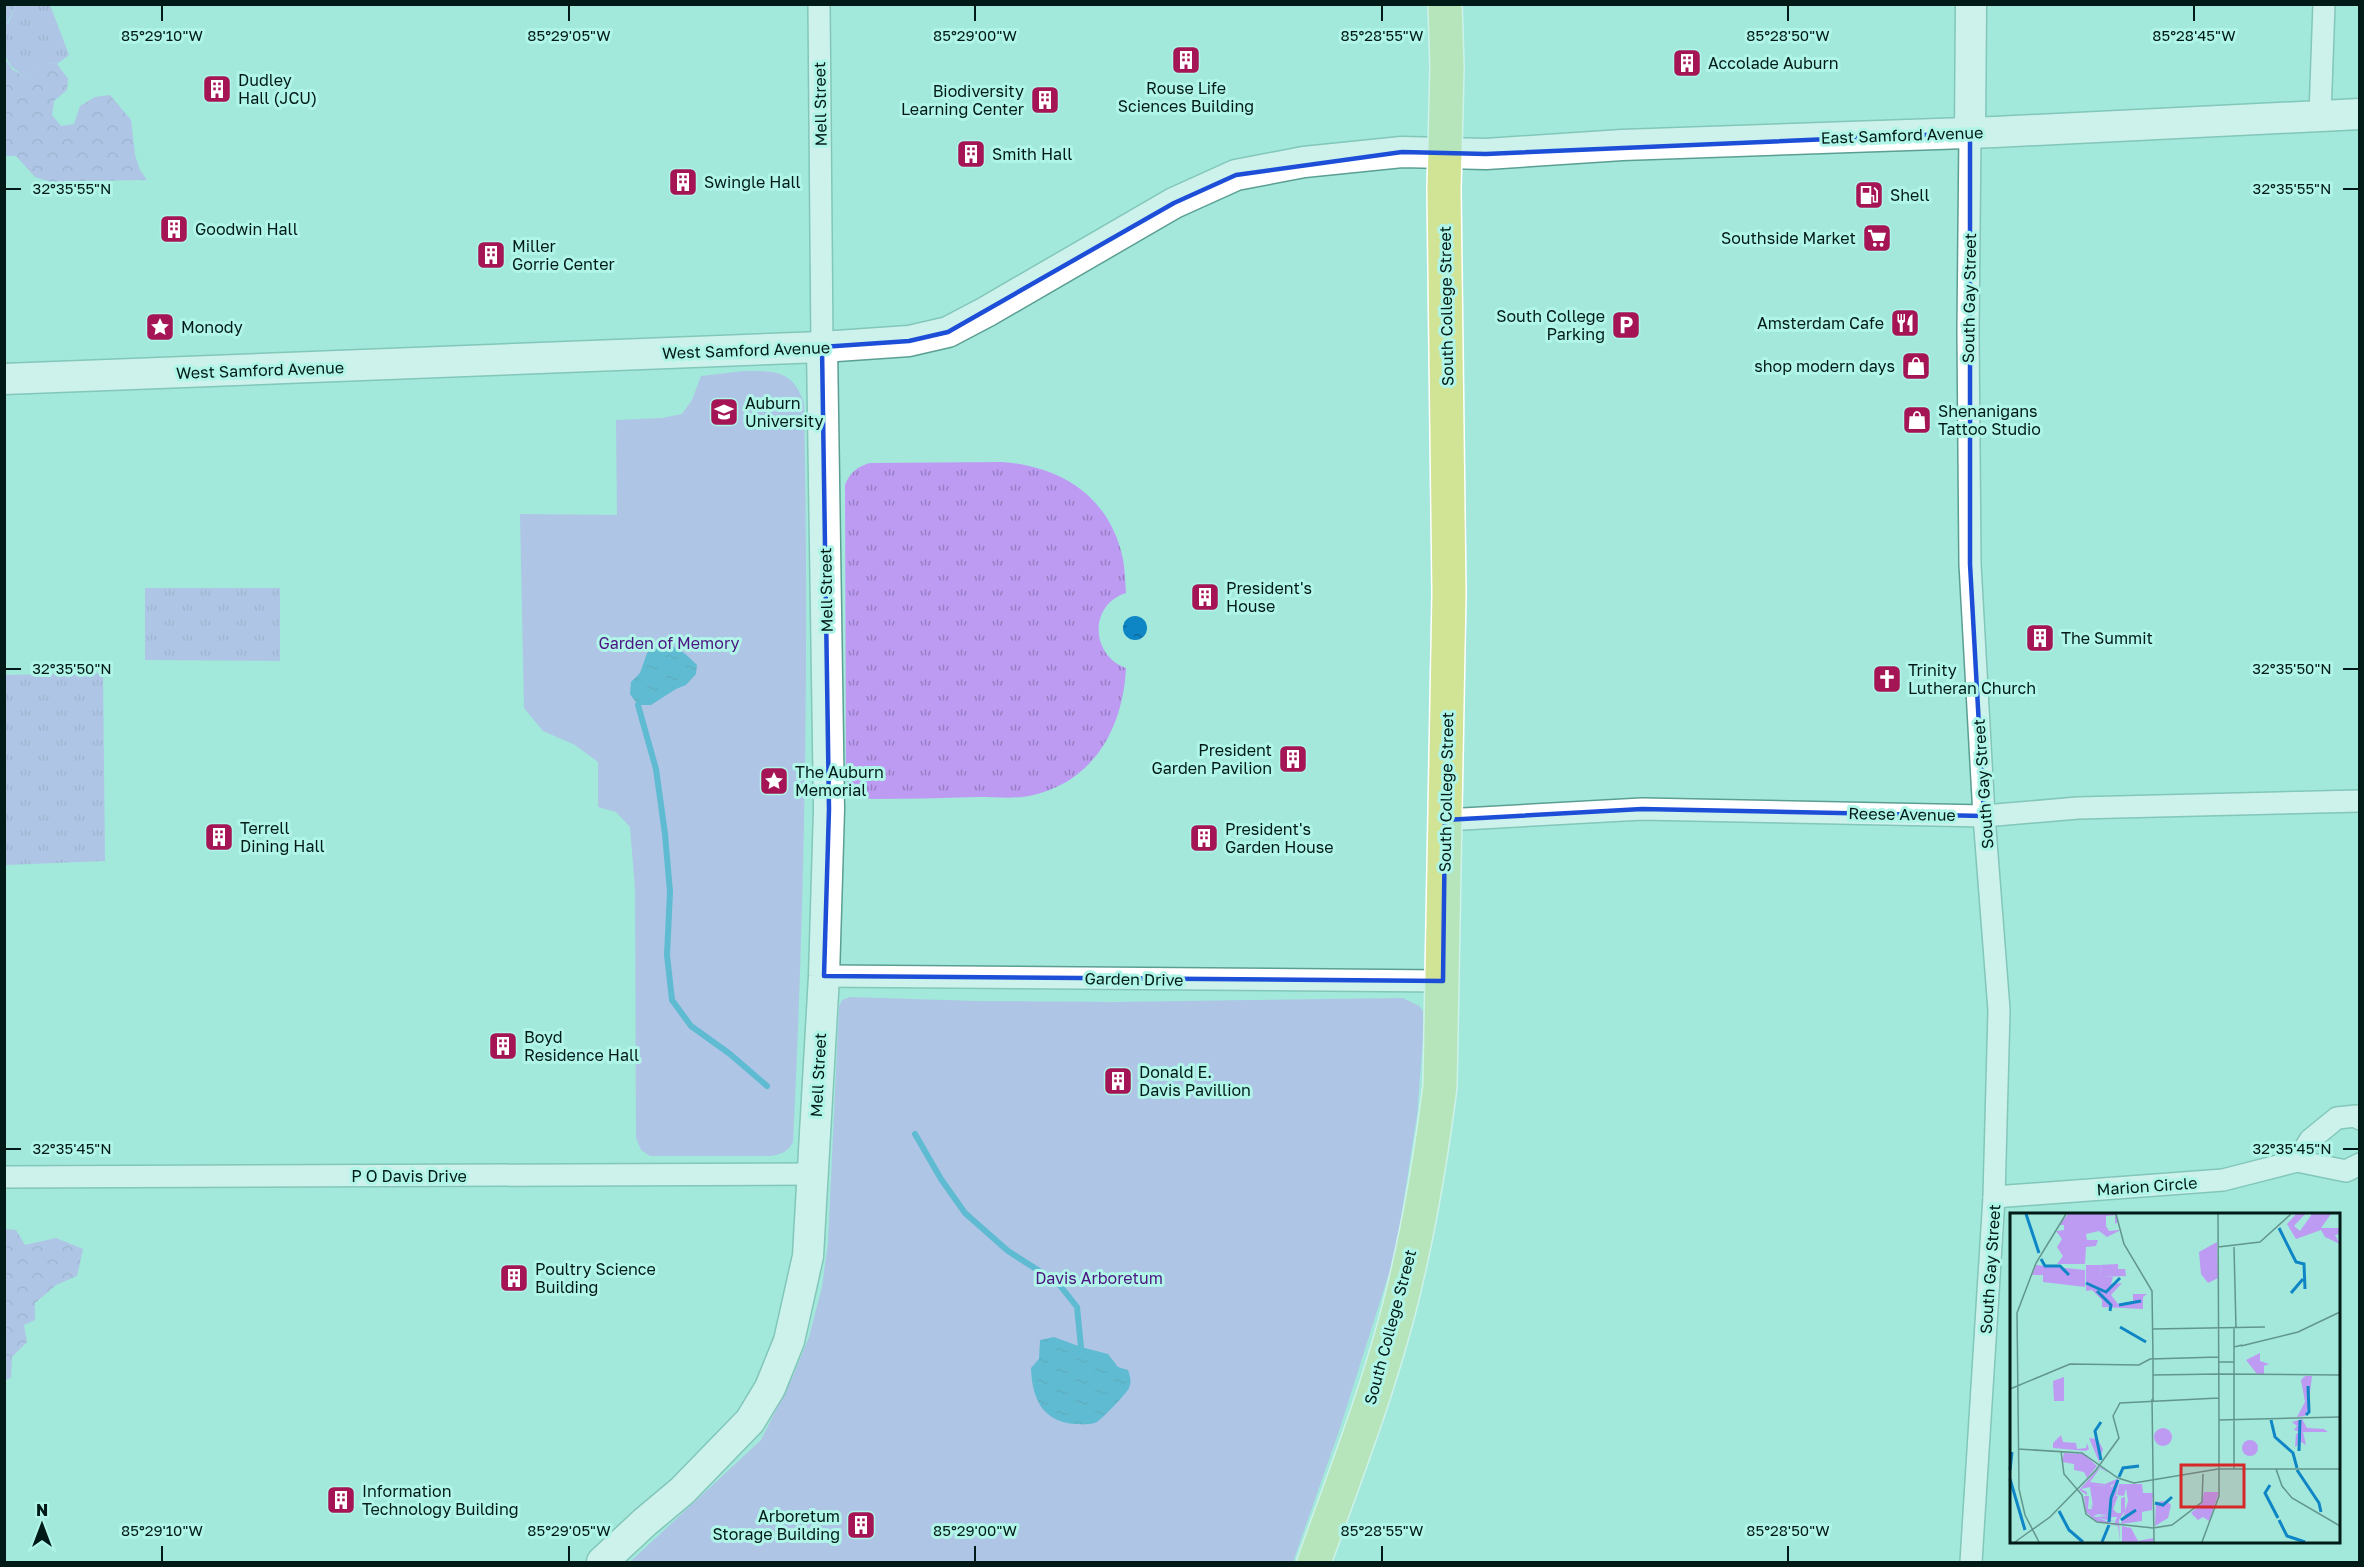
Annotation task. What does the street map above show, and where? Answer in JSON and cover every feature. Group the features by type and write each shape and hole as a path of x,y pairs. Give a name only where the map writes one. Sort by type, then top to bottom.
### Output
{"main road":[{"name":"South College Street","path":"1314,1563 1360,1437 1402,1299 1431,1157 1440,1086 1449,593 1444,153 1447,67 1445,4"}],"street":[{"name":"Mell Street","path":"602,1563 682,1491 750,1421 770,1388 789,1341 808,1256 824,976 830,809 819,4"},
{"name":"South Gay Street","path":"1971,4 1968,331 1970,564 1984,816 1999,1010 1994,1197 1971,1563"},
{"path":"2320,115 2324,4"},
{"name":"East Samford Avenue","path":"1444,153 1486,154 1622,145 1970,133 2360,114"},
{"name":"West Samford Avenue","path":"4,379 822,347 909,341 948,332 1174,203 1236,175 1325,160 1402,152 1444,153"},
{"name":"Reese Avenue","path":"1445,820 1486,820 1568,812 1642,809 1984,816 2078,808 2360,801"},
{"name":"Garden Drive","path":"824,976 1443,981"},
{"path":"2297,1161 2310,1140 2337,1118 2356,1116 2360,1119"},
{"name":"Marion Circle","path":"1994,1197 2223,1180 2297,1161 2346,1171 2360,1164"},
{"name":"P O Davis Drive","path":"4,1177 813,1174"}],"highlighted area":[{"path":"1970,133 1970,564 1984,816 1642,809 1445,820 1443,981 824,976 829,809 822,347 909,341 948,332 1174,203 1236,175 1402,152 1486,154"}],"green space":[{"path":"4,5 16,5 7,24 5,24"},
{"path":"16,5 50,5 69,55 57,64 40,65 34,69 29,78 13,68 6,57 4,24 8,24"},
{"path":"4,58 13,70 29,78 39,64 57,64 68,79 67,90 54,101 52,115 61,126 74,124 80,106 95,97 110,95 131,120 135,155 140,170 147,180 78,181 61,185 35,177 16,156 5,156"},
{"name":"Garden of Memory","path":"765,371 782,375 795,384 804,404 805,773 793,1142 784,1152 770,1156 650,1156 641,1150 636,1138 635,889 630,827 616,812 598,807 598,762 575,745 543,731 524,708 520,514 617,515 616,420 662,418 682,414 692,400 701,376"},
{"path":"1002,462 1042,470 1077,487 1092,499 1114,531 1122,556 1126,593 1114,599 1105,608 1100,619 1099,630 1106,653 1114,662 1126,668 1119,712 1111,732 1087,766 1071,779 1029,796 885,799 863,797 852,790 846,778 845,485 855,471 870,463"},
{"path":"145,588 280,588 280,661 145,660"},
{"path":"103,673 105,861 5,865 5,675"},
{"name":"Davis Arboretum","path":"850,997 1116,1002 1403,998 1419,1006 1423,1011 1424,1027 1417,1115 1400,1224 1390,1270 1340,1428 1293,1562 630,1562 761,1440 793,1376 809,1337 822,1287 828,1243 839,1007 842,1000"},
{"path":"5,1229 16,1230 25,1245 56,1238 83,1249 77,1276 56,1285 35,1303 35,1320 24,1325 27,1342 12,1357 11,1378 5,1380"}],"water":[{"path":"1135,616 1144,619 1147,628 1144,637 1135,640 1126,637 1123,628 1126,619"},
{"path":"658,645 675,647 684,653 697,665 696,674 686,685 651,705 638,705 630,694 631,682 640,673 647,653"},
{"path":"1054,1337 1108,1354 1118,1367 1128,1370 1131,1381 1129,1388 1097,1422 1074,1424 1063,1422 1047,1413 1041,1406 1034,1389 1031,1368 1039,1359 1040,1340"}],"waterway":[{"path":"638,705 656,769 665,834 670,892 667,955 672,1000 691,1026 730,1054 767,1086"},
{"path":"915,1134 941,1179 965,1213 1008,1251 1058,1283 1077,1307 1081,1347"}],"place":[{"name":"Rouse Life Sciences Building","path":"1186,60"},
{"name":"Accolade Auburn","path":"1687,63"},
{"name":"Dudley Hall (JCU)","path":"217,89"},
{"name":"Biodiversity Learning Center","path":"1045,100"},
{"name":"Smith Hall","path":"971,154"},
{"name":"Swingle Hall","path":"683,182"},
{"name":"Shell","path":"1869,195"},
{"name":"Goodwin Hall","path":"174,229"},
{"name":"Southside Market","path":"1877,238"},
{"name":"Miller Gorrie Center","path":"491,255"},
{"name":"Amsterdam Cafe","path":"1905,323"},
{"name":"South College Parking","path":"1626,325"},
{"name":"Monody","path":"160,327"},
{"name":"shop modern days","path":"1916,366"},
{"name":"Auburn University","path":"724,412"},
{"name":"Shenanigans Tattoo Studio","path":"1917,420"},
{"name":"President's House","path":"1205,597"},
{"name":"The Summit","path":"2040,638"},
{"name":"Trinity Lutheran Church","path":"1887,679"},
{"name":"President Garden Pavilion","path":"1293,759"},
{"name":"The Auburn Memorial","path":"774,781"},
{"name":"Terrell Dining Hall","path":"219,837"},
{"name":"President's Garden House","path":"1204,838"},
{"name":"Boyd Residence Hall","path":"503,1046"},
{"name":"Donald E. Davis Pavillion","path":"1118,1081"},
{"name":"Poultry Science Building","path":"514,1278"},
{"name":"Information Technology Building","path":"341,1500"},
{"name":"Arboretum Storage Building","path":"861,1525"}]}
